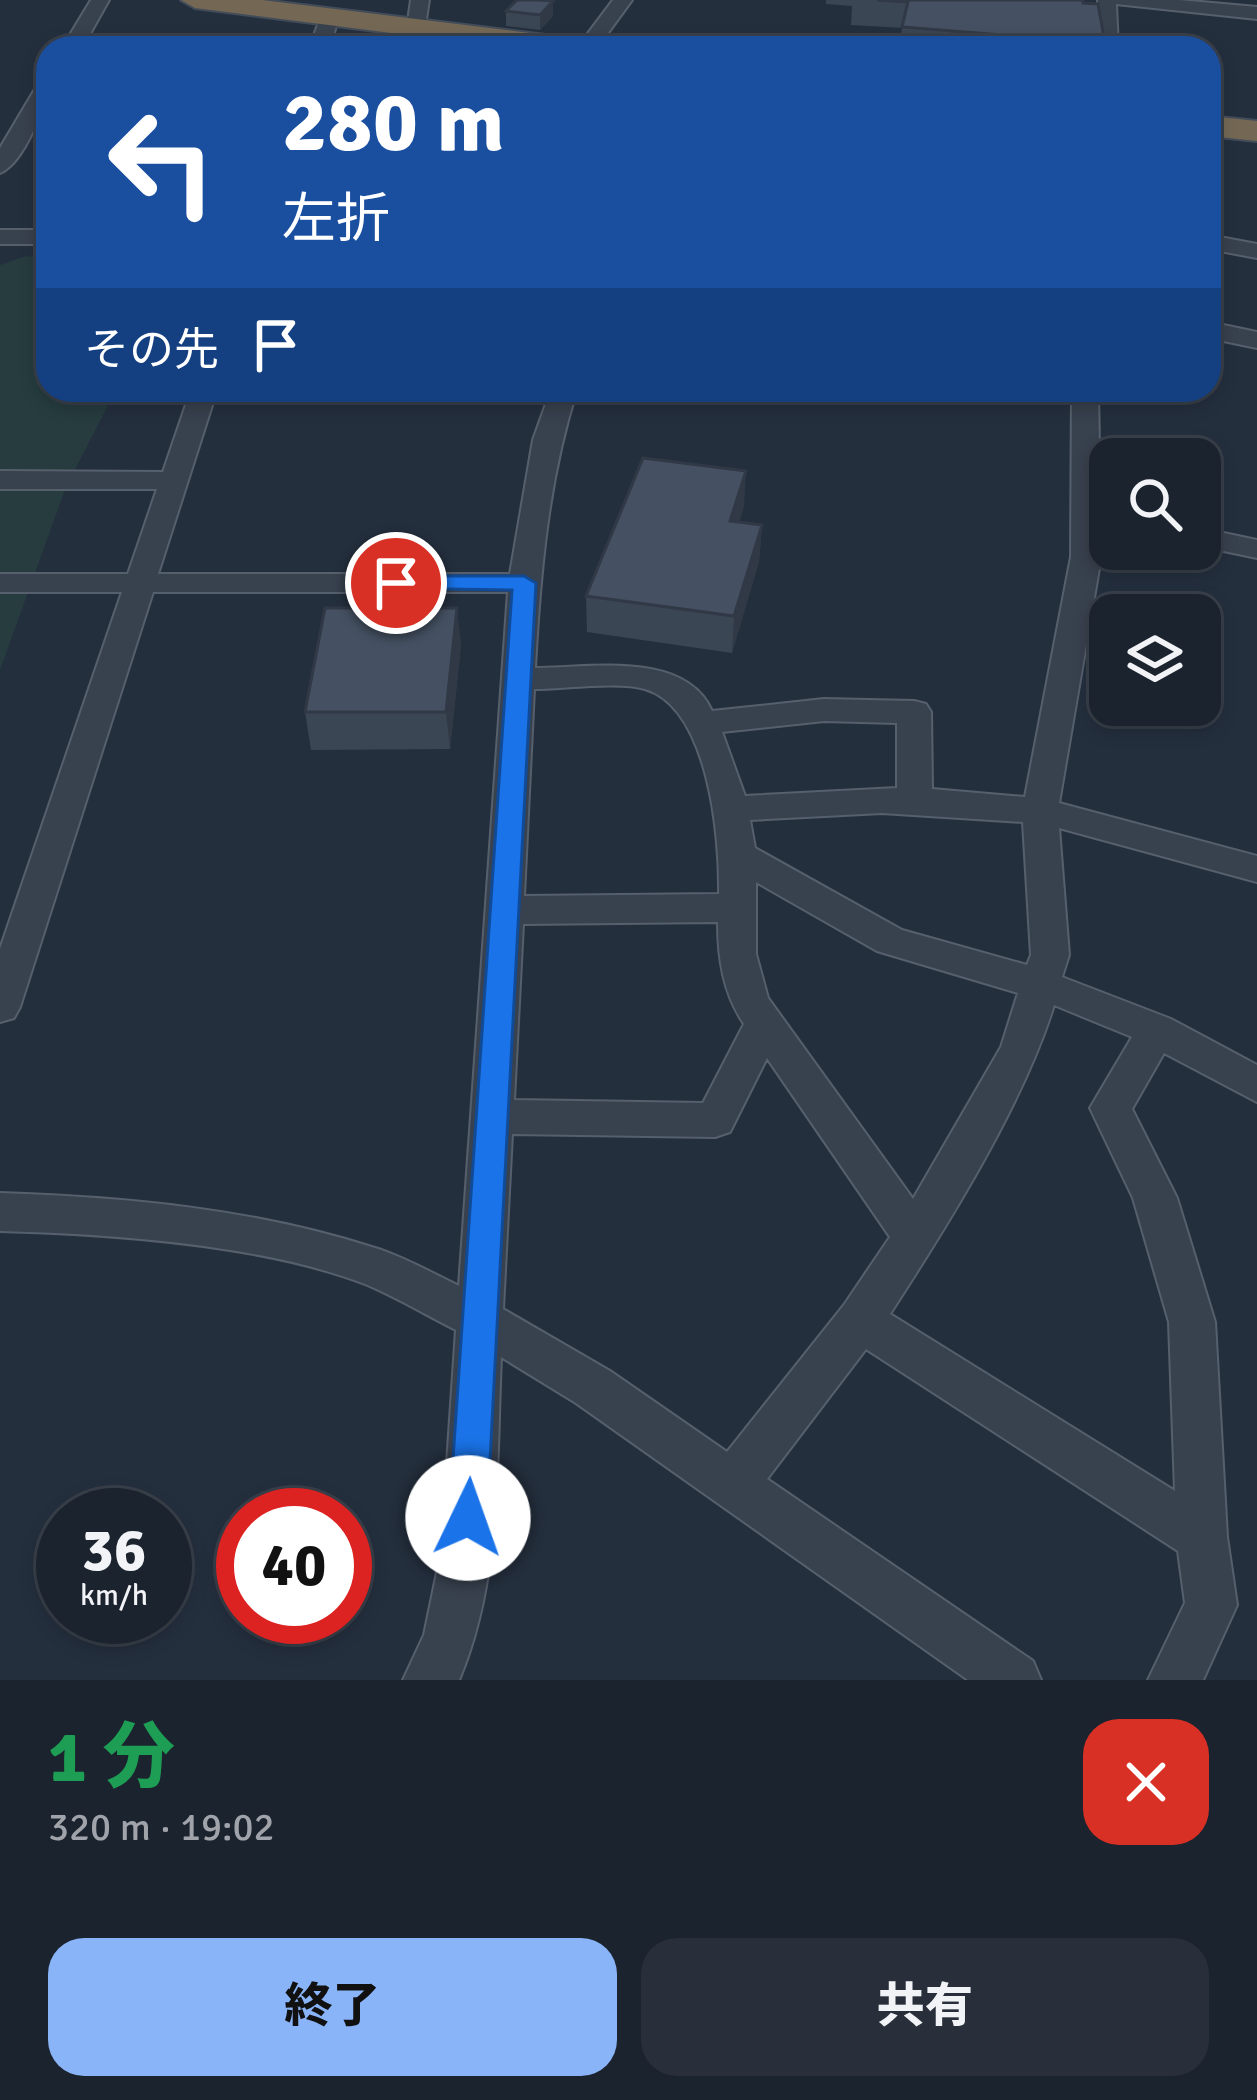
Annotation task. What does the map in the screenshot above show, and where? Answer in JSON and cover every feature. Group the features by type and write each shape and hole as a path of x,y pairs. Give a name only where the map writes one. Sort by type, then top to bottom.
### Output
{"highway":[{"path":"194,0 419,14 465,36"},
{"path":"1221,127 1257,131"}],"street":[{"path":"79,36 100,0"},
{"path":"596,36 623,0"},
{"path":"1107,36 1106,1 1202,4 1257,13"},
{"path":"0,166 36,104"},
{"path":"0,237 36,237"},
{"path":"1221,244 1257,250"},
{"path":"1221,332 1257,340"},
{"path":"0,1007 201,402"},
{"path":"430,1680 440,1665 457,1608 466,1553 524,583 547,440 560,402"},
{"path":"1086,402 1090,438"},
{"path":"0,480 175,481"},
{"path":"1221,541 1257,549"},
{"path":"733,1484 860,1320 915,1238 1020,1049 1050,956 1040,812 1089,546"},
{"path":"0,583 524,583"},
{"path":"519,679 650,677 692,702 730,810 738,856 737,954 750,1002 915,1238"},
{"path":"701,723 824,710 914,712 915,799"},
{"path":"730,810 915,799 1040,812 1257,869"},
{"path":"738,856 890,940 1040,984 1157,1030 1257,1085"},
{"path":"505,910 738,908"},
{"path":"492,1118 715,1120 765,1021"},
{"path":"1157,1030 1112,1108 1155,1198 1192,1322 1202,1537 1211,1605 1175,1680"},
{"path":"0,1213 74,1214 266,1238 374,1267 480,1319 593,1388 1014,1680"},
{"path":"860,1320 1202,1537"}],"green space":[{"path":"36,257 36,402 110,402 66,487 0,670 0,265"}],"building":[{"path":"517,0 553,1 540,15 506,11"},
{"path":"877,0 1083,0 1098,4 1104,36 1016,36 902,27 908,2"},
{"path":"643,458 746,471 730,521 762,525 734,616 586,596"},
{"path":"325,608 457,608 446,712 305,712"}],"route":[{"path":"396,583 524,583 468,1518"}]}
